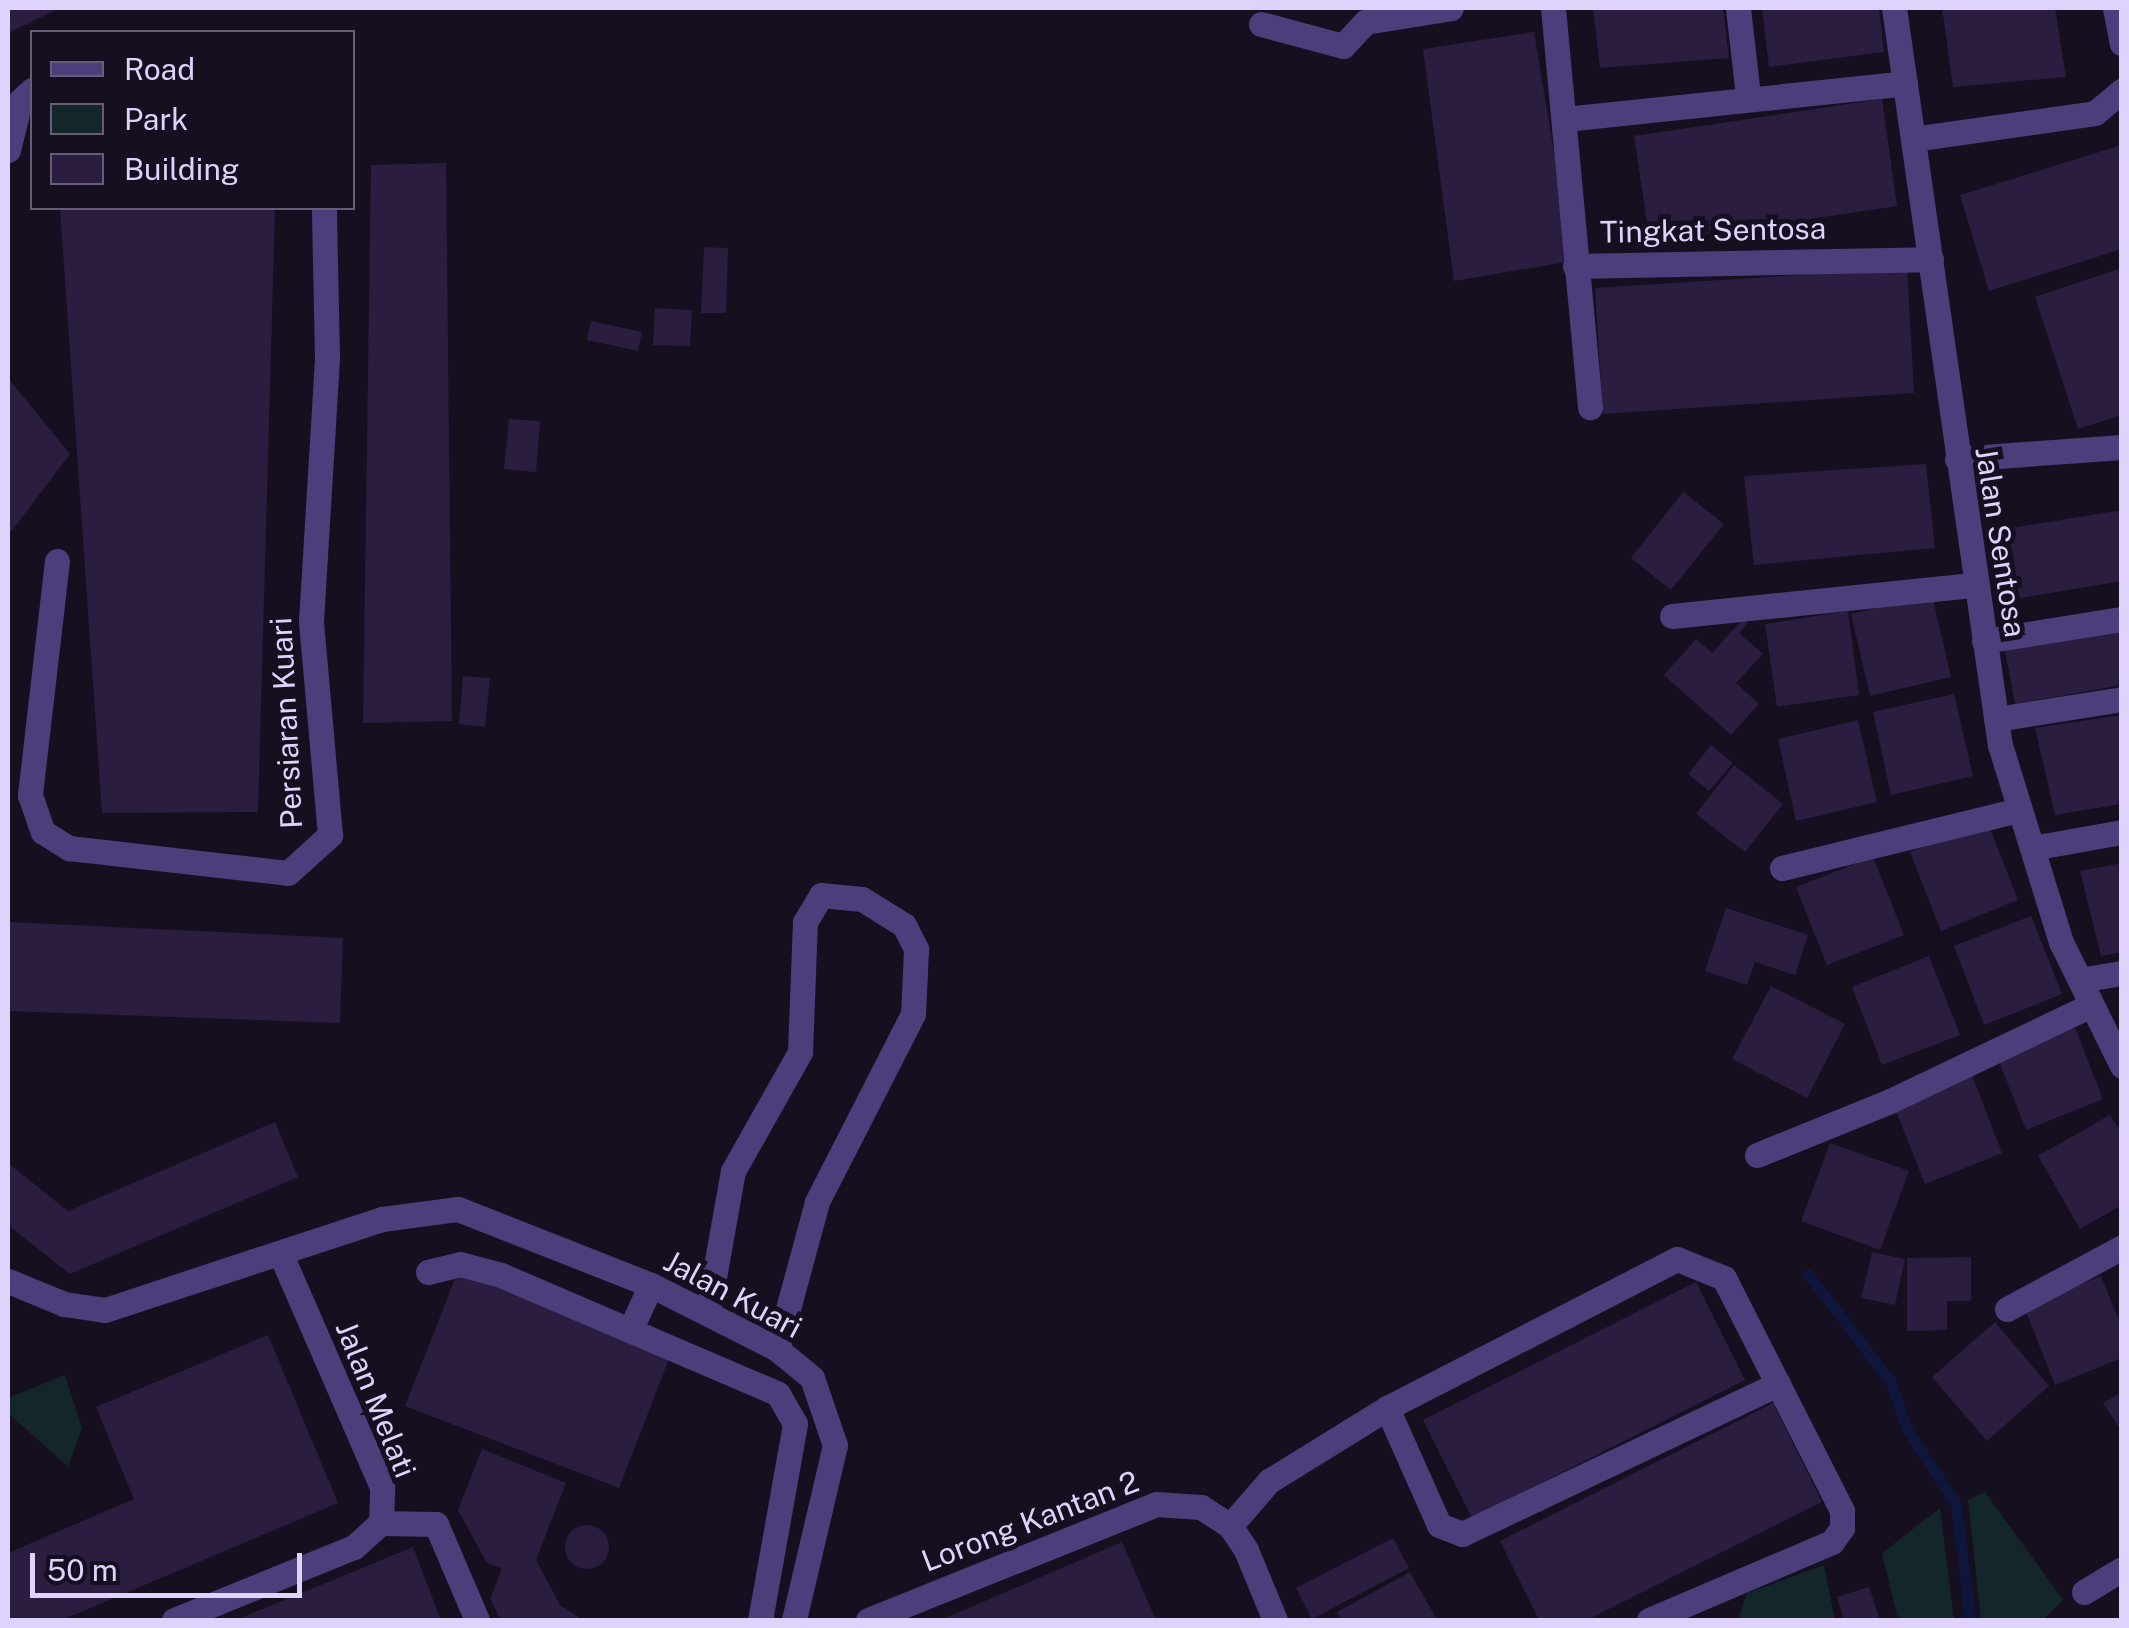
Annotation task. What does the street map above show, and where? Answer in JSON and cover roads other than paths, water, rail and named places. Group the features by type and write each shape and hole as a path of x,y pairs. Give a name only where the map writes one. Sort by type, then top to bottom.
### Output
{"street":[{"path":"1261,24 1343,46 1365,22 1450,8"},
{"name":"Tingkat Sentosa","path":"1553,8 1575,266 1931,258"},
{"path":"1738,8 1748,96"},
{"name":"Jalan Sentosa","path":"1894,8 1996,720 2018,810 2090,1005 2122,1066"},
{"path":"2115,8 2122,43"},
{"path":"1564,119 1748,96 1905,83"},
{"path":"1913,139 2096,112 2122,90"},
{"path":"8,150 20,101 30,92"},
{"name":"Persiaran Kuari","path":"57,562 30,795 44,832 69,848 288,873 330,835 311,622 327,357 324,210"},
{"path":"1575,266 1590,407"},
{"path":"1957,460 2122,447"},
{"path":"1672,616 1974,585"},
{"path":"1984,641 2122,619"},
{"path":"1996,720 2122,699"},
{"path":"1782,868 2018,810"},
{"path":"2032,848 2122,832"},
{"path":"708,1311 733,1171 800,1052 805,922 821,895 862,899 904,924 916,950 913,1014 817,1202 777,1349"},
{"path":"2080,980 2122,973"},
{"path":"1758,1155 1890,1101 2090,1005"},
{"name":"Jalan Kuari","path":"281,1256 382,1219 458,1210 651,1285 777,1349 812,1378 835,1444 794,1620"},
{"path":"2007,1309 2122,1247"},
{"path":"8,1281 64,1304 105,1310 281,1256"},
{"name":"Jalan Melati","path":"174,1620 354,1547 381,1523 382,1486 281,1256"},
{"path":"1274,1620 1246,1550 1230,1526 1270,1481 1387,1408 1677,1258 1724,1278 1842,1510 1842,1528 1832,1542 1650,1620"},
{"path":"428,1272 460,1264 631,1328 778,1394 794,1424 760,1620"},
{"path":"631,1328 651,1285"},
{"path":"1387,1408 1439,1525 1462,1534 1778,1384"},
{"name":"Lorong Kantan 2","path":"868,1620 1156,1504 1201,1507 1230,1526"},
{"path":"381,1523 436,1524 477,1620"},
{"path":"2084,1592 2122,1569"}],"waterway":[{"path":"1808,1274 1890,1381 1908,1431 1956,1504 1970,1620"}]}
